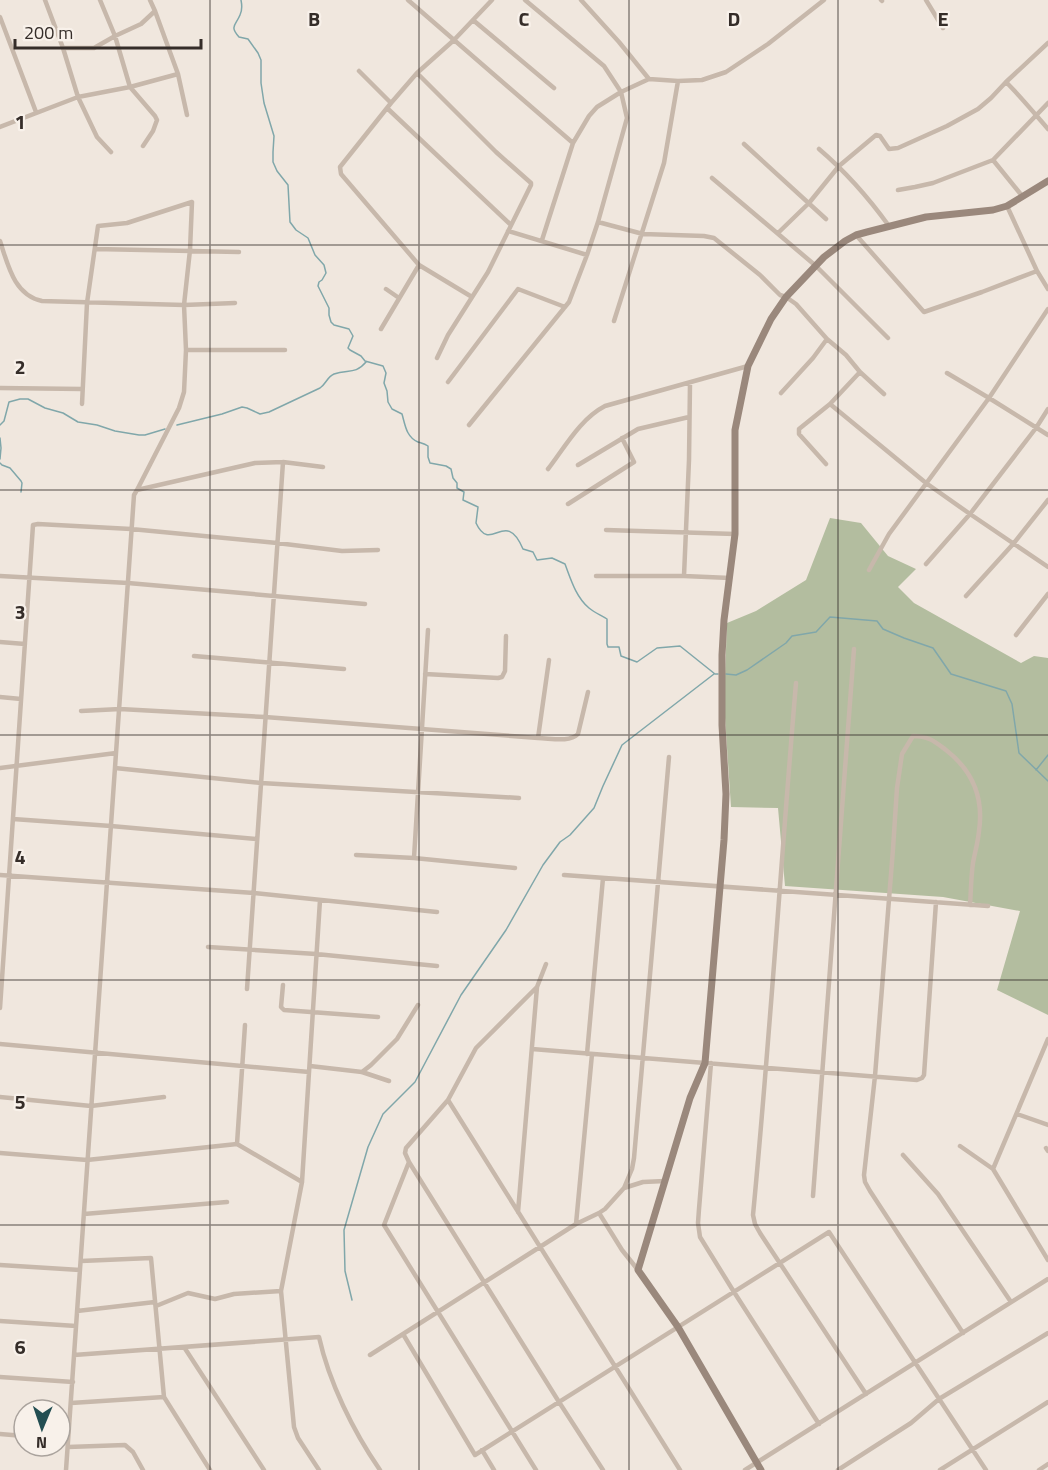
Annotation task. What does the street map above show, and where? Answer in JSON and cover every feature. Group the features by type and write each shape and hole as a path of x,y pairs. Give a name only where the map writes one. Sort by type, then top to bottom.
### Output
{"street":[{"path":"45,0 78,97 97,137 111,152"},
{"path":"100,0 115,36 130,87 157,120 143,146"},
{"path":"150,0 178,74 187,115"},
{"path":"408,0 573,143"},
{"path":"472,297 418,265 341,174 340,167 417,73 454,40 492,0"},
{"path":"469,425 566,307 598,222 626,124 626,112 621,92 604,66 525,0"},
{"path":"581,0 649,79"},
{"path":"542,240 573,143 592,111 621,92 649,79 702,80 726,72 768,44 824,0"},
{"path":"927,0 943,28"},
{"path":"63,48 94,48 141,24 156,11"},
{"path":"0,17 36,112"},
{"path":"473,20 554,87"},
{"path":"778,234 809,203 839,166 876,135 880,136 889,149 892,149 947,126 985,104 1048,43"},
{"path":"359,71 391,103"},
{"path":"417,73 496,152 531,183 488,272 448,335 437,358"},
{"path":"0,127 78,97 130,87 178,74"},
{"path":"614,321 664,163 678,81"},
{"path":"1006,82 1048,129"},
{"path":"898,190 933,183 993,159 1048,103"},
{"path":"387,108 510,228 587,255"},
{"path":"744,144 826,219"},
{"path":"819,149 839,166 869,199 889,226"},
{"path":"993,159 1023,197"},
{"path":"712,177 816,266 888,338"},
{"path":"819,1424 700,1237 698,1223 726,794 722,725 722,656 724,620 735,534 735,430 748,366 771,319 786,297 834,249 856,235 889,226 933,216 993,210 1007,206 1048,181"},
{"path":"71,1398 133,500 179,408 184,392 186,350 184,305 192,202 127,222 98,226 87,303 82,404"},
{"path":"1007,206 1037,271 1048,289"},
{"path":"598,222 643,234 714,238 760,275 780,295 796,304 827,339 884,394"},
{"path":"856,235 924,312 1037,271"},
{"path":"0,241 10,270 19,287 29,297 42,302 184,305 235,303"},
{"path":"95,249 238,252"},
{"path":"381,329 418,265"},
{"path":"386,289 399,298"},
{"path":"448,382 518,289 566,307"},
{"path":"869,570 889,534 990,398 1048,309"},
{"path":"781,393 827,339"},
{"path":"186,350 285,350"},
{"path":"548,469 579,428 597,410 748,366"},
{"path":"826,464 798,432 798,429 830,404 860,372"},
{"path":"947,373 1048,435"},
{"path":"684,576 690,383"},
{"path":"0,388 82,389"},
{"path":"830,404 926,483 1048,567"},
{"path":"926,564 970,514 1048,409"},
{"path":"578,465 638,429 689,417"},
{"path":"568,504 634,462 622,438"},
{"path":"136,490 255,463 283,462 323,467"},
{"path":"247,989 283,462"},
{"path":"966,596 1014,543 1048,500"},
{"path":"0,1008 3,934 33,525 131,529 342,551 378,550"},
{"path":"606,530 735,534"},
{"path":"0,576 128,584 365,604"},
{"path":"596,576 730,578"},
{"path":"1017,635 1048,594"},
{"path":"414,858 428,630"},
{"path":"425,674 502,677 505,671 506,636"},
{"path":"0,642 25,644"},
{"path":"813,1196 854,649"},
{"path":"194,656 344,669"},
{"path":"538,738 549,660"},
{"path":"796,683 767,1068 753,1215 755,1224 866,1394"},
{"path":"81,711 120,709 266,717 569,739 578,734 588,692"},
{"path":"0,697 21,699"},
{"path":"963,1333 864,1182 875,1076 899,765 902,754 913,736 933,740 954,756 969,774 977,790 980,817 972,865 970,905"},
{"path":"0,768 116,753"},
{"path":"370,1355 576,1224 599,1213 624,1188 634,1158 669,756"},
{"path":"115,768 261,783 519,798"},
{"path":"13,819 257,839"},
{"path":"356,855 515,868"},
{"path":"0,875 254,893 437,912"},
{"path":"564,875 988,906"},
{"path":"576,1224 603,878"},
{"path":"319,1470 298,1438 294,1427 281,1292 302,1182 320,900"},
{"path":"532,1049 917,1080 924,1075 936,902"},
{"path":"208,947 316,954 437,966"},
{"path":"518,1212 537,987 546,964"},
{"path":"283,985 281,1007 284,1010 378,1017"},
{"path":"537,987 476,1048 448,1100 406,1148 405,1153 603,1470"},
{"path":"362,1072 397,1039 418,1005"},
{"path":"237,1144 245,1025"},
{"path":"993,1170 1048,1039"},
{"path":"0,1044 242,1065 362,1072 389,1081"},
{"path":"638,1270 690,1098 708,1063"},
{"path":"0,1097 91,1106 164,1097"},
{"path":"448,1100 680,1470"},
{"path":"1017,1114 1048,1125"},
{"path":"0,1153 87,1160 237,1144 302,1182"},
{"path":"960,1146 993,1170 1048,1260"},
{"path":"903,1155 938,1194 1011,1302"},
{"path":"409,1162 384,1225 536,1470"},
{"path":"624,1188 643,1182 665,1181"},
{"path":"84,1214 227,1202"},
{"path":"599,1213 622,1251 678,1327 762,1470"},
{"path":"402,1334 475,1455 830,1232 986,1470"},
{"path":"81,1261 151,1258 164,1397 210,1470"},
{"path":"0,1265 80,1270"},
{"path":"745,1470 1048,1280"},
{"path":"77,1311 155,1304 188,1293 215,1299 241,1294 281,1292"},
{"path":"0,1321 76,1326"},
{"path":"838,1470 911,1424 939,1399 1048,1333"},
{"path":"74,1355 319,1336 323,1357 349,1417 380,1470"},
{"path":"184,1347 264,1470"},
{"path":"0,1377 73,1382"},
{"path":"72,1403 164,1397"},
{"path":"940,1470 1048,1402"},
{"path":"72,1447 125,1445 133,1452 143,1470"},
{"path":"482,1450 494,1470"},
{"path":"1039,1470 1048,1464"}],"green space":[{"path":"830,518 861,523 888,556 916,569 898,587 914,603 1021,663 1034,656 1048,658 1048,1015 997,990 1020,911 943,897 785,886 778,808 731,807 724,703 727,623 756,611 806,580"}],"waterway":[{"path":"241,0 241,12 234,30 239,37 248,39 261,60 264,103 274,136 273,162 288,185 290,222 296,230 308,238 315,255 324,265 326,273 318,286 329,308 331,322 349,329 353,336 348,348 350,350 365,361 383,366 386,373 384,383 388,402 392,409 402,414 408,434 414,440 428,446 430,463 451,469 457,488 464,492 463,500 478,507 476,523 482,532 487,535 510,532 523,549 533,552 537,560 552,558 565,564 574,588 584,604 607,619 608,647 619,647 621,656 637,662 657,648 680,646 718,674"},
{"path":"177,425 242,407 260,414 269,412 320,388 334,374 355,370 366,362"},
{"path":"0,425 4,421 9,402 28,399 45,408 63,413 78,422 115,431 145,435 165,429"},
{"path":"0,438 0,459"},
{"path":"0,463 10,468 21,481 21,492"},
{"path":"726,674 736,675 747,670 786,643 792,636 816,632 830,617 877,621 883,629 933,648 951,674 1006,691 1012,704 1019,753 1048,781"},
{"path":"352,1300 345,1271 344,1230 368,1147 383,1114 415,1082 461,995 506,930 543,865 560,842 570,835 594,808 622,745 714,674"},
{"path":"1036,770 1048,755"}]}
